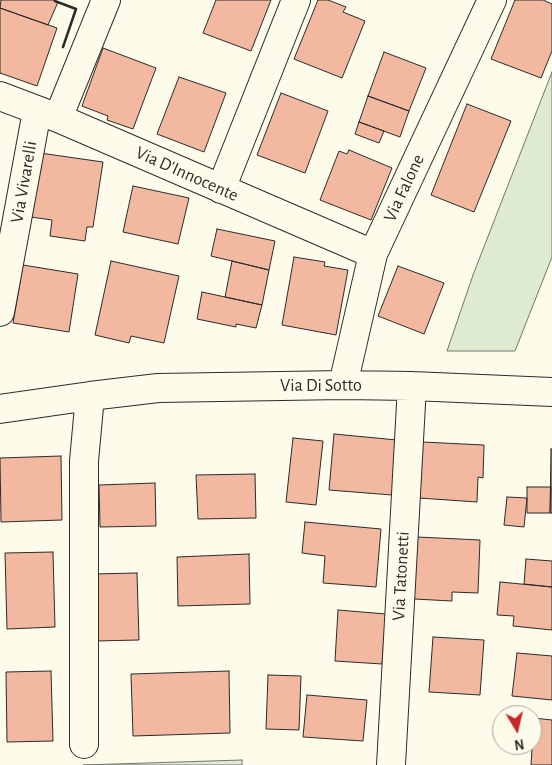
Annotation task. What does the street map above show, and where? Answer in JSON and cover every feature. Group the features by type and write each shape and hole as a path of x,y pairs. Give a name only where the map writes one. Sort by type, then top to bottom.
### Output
{"street":[{"name":"Via Vivarelli","path":"0,312 48,114 106,0"},
{"path":"221,189 296,0"},
{"name":"Via Falone","path":"343,385 373,254 492,0"},
{"name":"Via D'Innocente","path":"0,96 48,114 373,254"},
{"name":"Via Di Sotto","path":"0,409 158,388 343,385 552,392"},
{"name":"Via Tatonetti","path":"391,765 412,386"},
{"path":"84,744 84,461 90,396"}],"green space":[{"path":"552,72 552,257 515,351 447,351 473,275"},
{"path":"242,760 242,765 83,765"}],"building":[{"path":"1,0 53,0 58,2 48,25 0,8"},
{"path":"216,0 271,0 251,51 203,33"},
{"path":"318,0 328,0 346,7 343,12 365,21 342,78 294,59"},
{"path":"515,0 543,0 552,4 552,51 541,78 491,59"},
{"path":"0,8 57,28 37,86 0,73"},
{"path":"103,48 156,68 133,129 107,120 108,116 82,106"},
{"path":"384,52 426,68 409,111 368,96"},
{"path":"179,77 226,93 204,152 157,134"},
{"path":"281,93 328,111 305,173 257,155"},
{"path":"368,96 409,111 400,137 359,122"},
{"path":"467,104 511,121 474,212 431,195"},
{"path":"359,122 384,131 379,143 355,134"},
{"path":"349,150 392,168 371,220 320,200 339,151 347,154"},
{"path":"40,153 103,162 93,227 87,227 85,241 50,236 52,220 31,217"},
{"path":"133,186 189,198 178,244 123,232"},
{"path":"217,229 275,241 269,270 211,256"},
{"path":"294,257 325,262 324,266 348,270 336,335 282,325"},
{"path":"111,261 179,276 164,343 131,336 129,343 95,335"},
{"path":"232,261 269,270 262,305 225,297"},
{"path":"23,265 78,274 69,332 13,323"},
{"path":"398,266 444,283 424,334 378,316"},
{"path":"202,292 262,305 256,328 236,324 236,327 197,319"},
{"path":"334,434 397,440 392,495 329,490"},
{"path":"293,438 323,441 316,505 286,502"},
{"path":"422,442 484,445 483,478 478,477 477,502 419,498"},
{"path":"551,449 552,513 550,513"},
{"path":"61,456 62,520 1,522 0,458"},
{"path":"255,474 256,518 198,519 196,475"},
{"path":"155,483 156,526 100,527 99,485"},
{"path":"527,487 551,487 550,513 527,513"},
{"path":"507,497 527,498 524,527 504,525"},
{"path":"305,522 381,529 376,587 323,583 325,556 302,553"},
{"path":"417,537 480,540 478,593 452,592 452,601 414,599"},
{"path":"53,552 55,627 7,629 5,553"},
{"path":"249,554 250,604 178,606 177,557"},
{"path":"526,559 552,561 552,587 524,584"},
{"path":"137,573 139,640 95,641 93,574"},
{"path":"500,582 552,587 552,630 513,626 514,616 497,615"},
{"path":"338,610 386,614 382,664 335,661"},
{"path":"433,637 484,640 480,695 429,692"},
{"path":"517,653 552,656 552,700 512,696"},
{"path":"51,671 53,741 7,742 6,672"},
{"path":"229,671 230,733 133,736 131,674"},
{"path":"268,675 301,676 299,730 266,729"},
{"path":"307,695 367,700 363,741 303,737"},
{"path":"542,719 552,720 552,765 531,765 532,755 542,755"}],"wall":[{"path":"55,1 76,9 63,47"}]}
